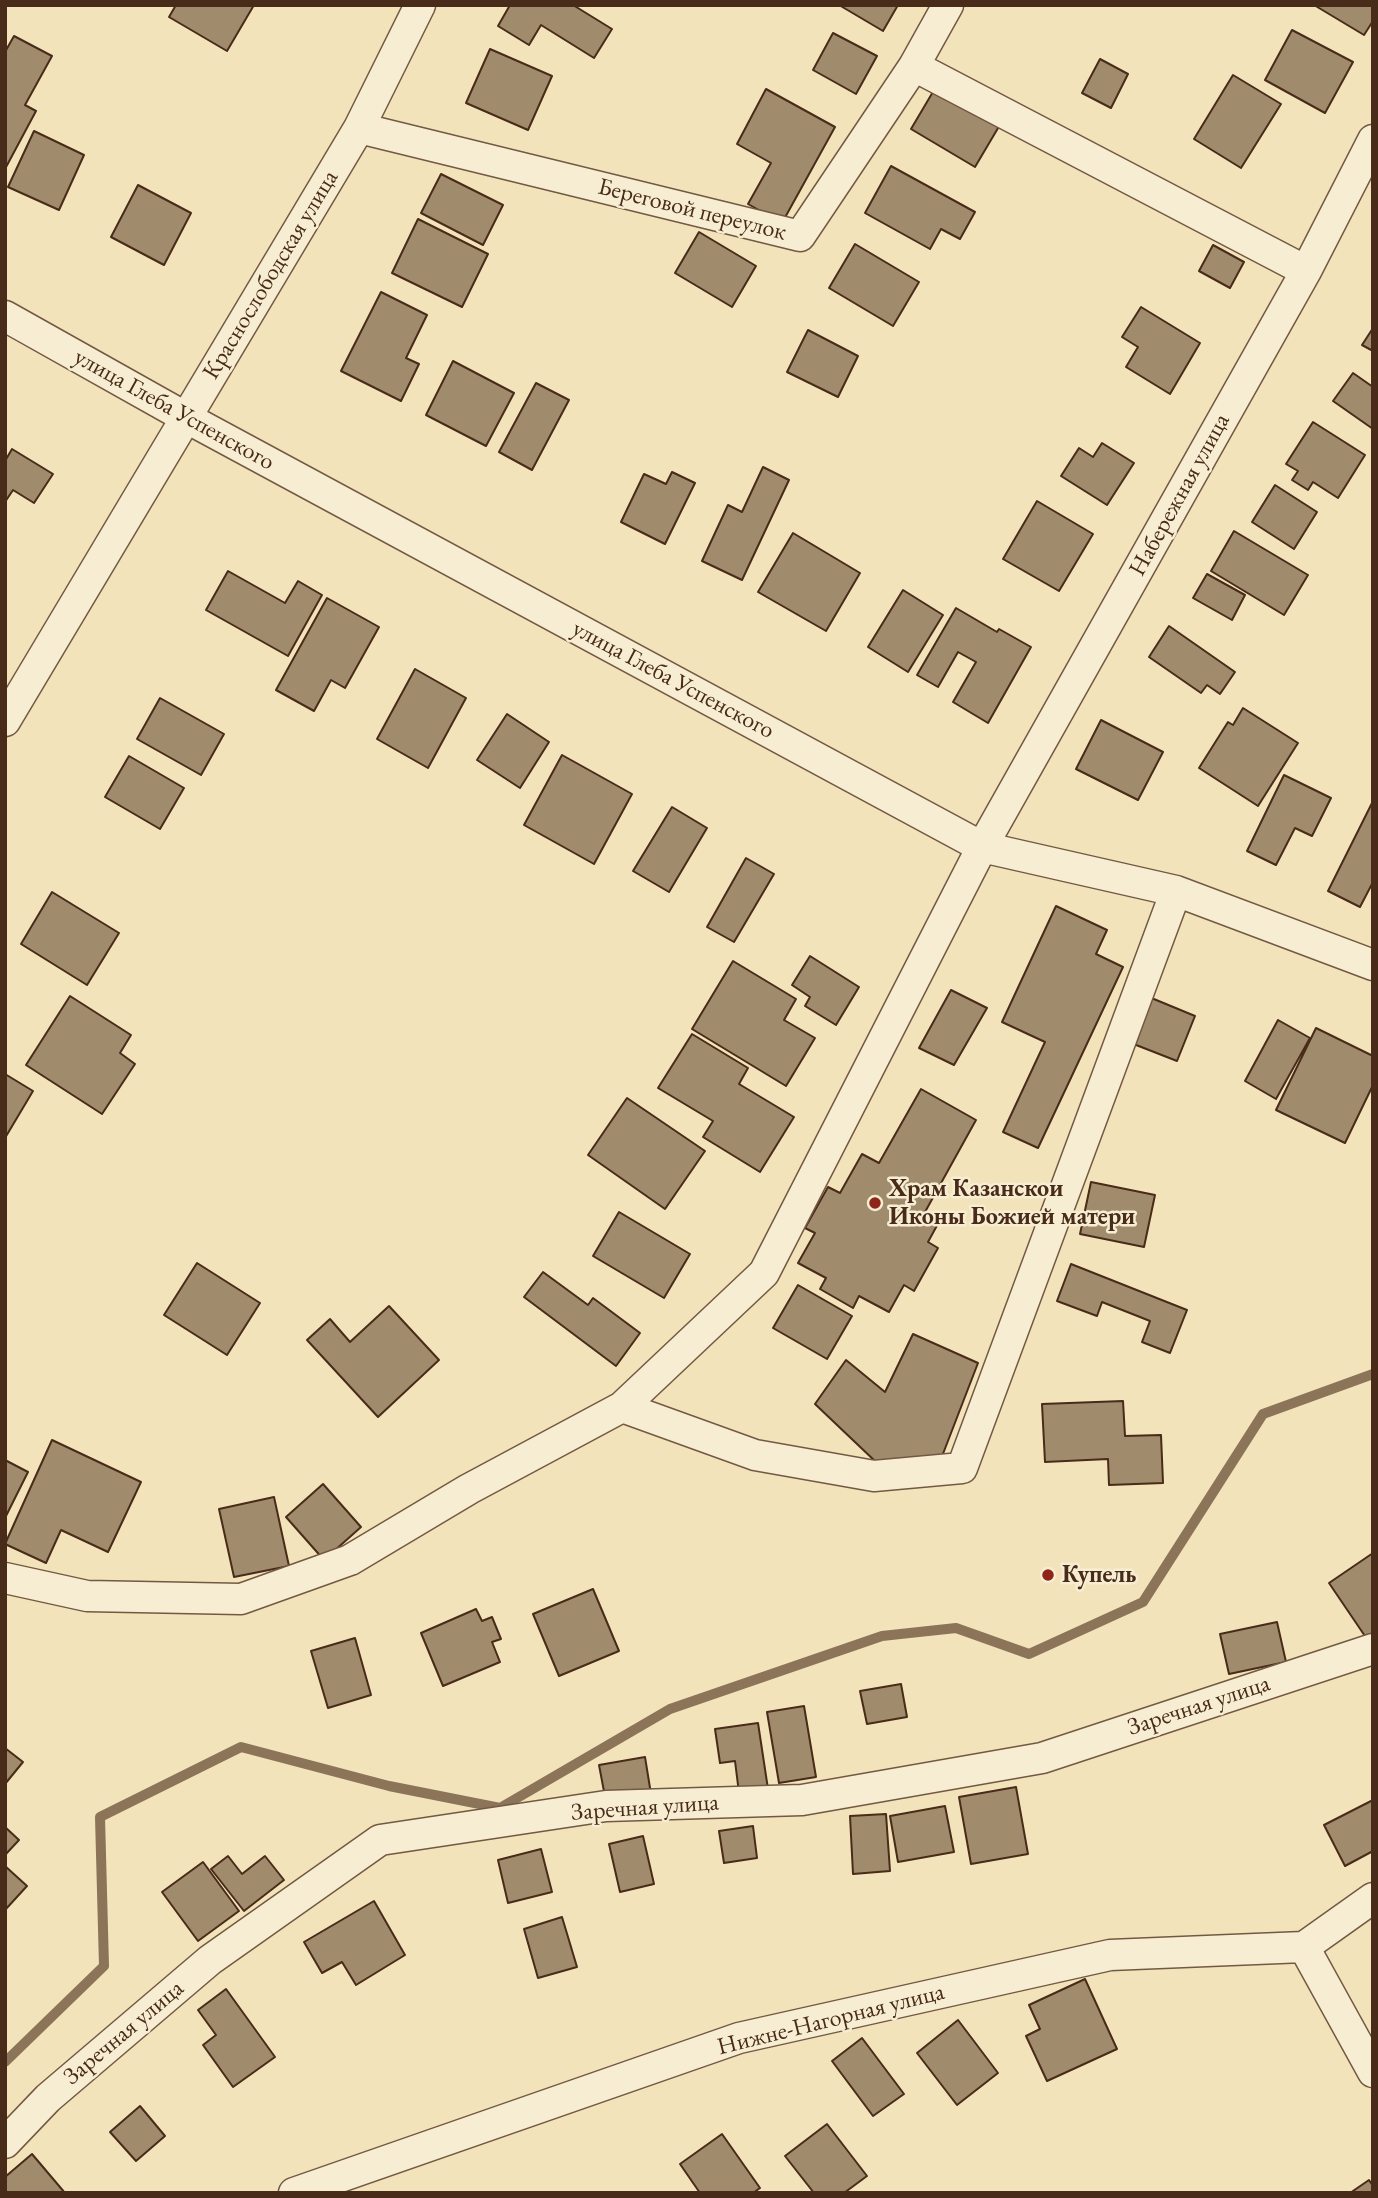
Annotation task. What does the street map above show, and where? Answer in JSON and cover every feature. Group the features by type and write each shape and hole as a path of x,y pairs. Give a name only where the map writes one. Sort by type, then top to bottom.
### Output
{"street":[{"name":"Краснослободская улица","path":"5,721 359,128 420,5"},
{"name":"Береговой переулок","path":"359,128 800,236 914,66 947,5"},
{"path":"914,66 1306,271"},
{"name":"Набережная улица","path":"5,1578 87,1597 241,1599 350,1560 469,1489 622,1407 764,1273 982,846 1306,271 1373,140"},
{"name":"улица Глеба Успенского","path":"5,316 185,418 982,846 1176,891 1373,965"},
{"path":"622,1407 755,1455 874,1476 962,1468 1176,891"},
{"name":"Заречная улица","path":"5,2143 48,2098 210,1960 380,1840 607,1806 802,1800 1042,1758 1373,1649"},
{"path":"1373,1898 1304,1947 1373,2072"},
{"name":"Нижне-Нагорная улица","path":"294,2193 739,2038 1110,1955 1304,1947"}],"building":[{"path":"176,5 254,5 227,51 169,17"},
{"path":"510,5 573,5 612,29 594,58 541,25 529,45 498,26"},
{"path":"839,5 898,5 883,31"},
{"path":"1314,5 1370,5 1373,7 1373,21 1364,35"},
{"path":"1292,30 1353,62 1325,113 1265,80"},
{"path":"833,33 877,56 856,94 813,70"},
{"path":"14,36 52,56 25,105 36,111 5,169 5,52"},
{"path":"490,49 552,76 528,130 466,103"},
{"path":"1100,59 1128,74 1111,108 1082,93"},
{"path":"1233,75 1281,104 1241,168 1194,139"},
{"path":"937,85 1001,123 975,167 911,129"},
{"path":"766,89 835,127 782,223 748,204 771,163 737,144"},
{"path":"34,131 84,155 59,210 8,187"},
{"path":"891,166 975,212 960,239 941,229 930,249 865,213"},
{"path":"441,174 503,205 483,245 421,213"},
{"path":"138,185 191,213 164,265 111,237"},
{"path":"418,219 488,254 462,307 392,273"},
{"path":"699,232 756,266 732,307 675,273"},
{"path":"855,244 919,282 893,326 829,288"},
{"path":"1213,245 1244,262 1230,288 1199,271"},
{"path":"381,292 427,315 406,358 419,364 401,401 341,371"},
{"path":"1141,307 1200,343 1170,394 1126,367 1138,347 1122,337"},
{"path":"1373,328 1373,351 1362,345"},
{"path":"808,330 858,356 838,397 787,372"},
{"path":"453,361 514,393 486,446 426,415"},
{"path":"1353,373 1373,387 1373,429 1333,401"},
{"path":"536,383 569,400 532,470 499,452"},
{"path":"1313,422 1365,455 1338,498 1313,482 1308,490 1292,480 1298,471 1286,464"},
{"path":"1102,443 1134,463 1107,505 1061,476 1079,448 1093,457"},
{"path":"12,449 53,474 34,503 13,490 5,502 5,461"},
{"path":"763,467 789,480 742,580 702,561 728,505 742,512"},
{"path":"672,472 695,483 665,544 621,522 644,474 666,484"},
{"path":"1275,485 1317,512 1294,549 1252,522"},
{"path":"1037,501 1093,534 1059,591 1003,559"},
{"path":"1234,531 1308,575 1284,615 1211,571"},
{"path":"793,533 860,573 826,631 758,592"},
{"path":"228,571 285,603 298,581 322,595 288,656 206,610"},
{"path":"1207,574 1245,595 1232,620 1193,598"},
{"path":"903,590 943,615 908,672 868,647"},
{"path":"327,598 379,627 345,688 331,680 314,711 276,690"},
{"path":"956,608 997,632 999,629 1031,647 988,723 953,702 976,662 958,652 938,687 917,675"},
{"path":"1169,626 1235,672 1220,694 1207,685 1201,693 1149,657"},
{"path":"415,669 466,698 428,768 377,739"},
{"path":"160,698 224,734 201,775 137,739"},
{"path":"1243,708 1298,743 1258,806 1199,768 1228,722 1233,725"},
{"path":"507,714 549,742 520,788 477,760"},
{"path":"1101,720 1163,752 1138,800 1076,769"},
{"path":"562,755 632,794 594,864 524,825"},
{"path":"129,756 184,788 160,829 105,797"},
{"path":"1284,775 1331,798 1312,836 1295,828 1276,865 1247,851"},
{"path":"1373,801 1373,882 1360,907 1328,891"},
{"path":"672,807 707,828 669,892 633,871"},
{"path":"746,858 774,874 734,942 707,927"},
{"path":"52,892 119,933 87,985 21,944"},
{"path":"1056,906 1107,930 1096,954 1123,967 1038,1148 1003,1132 1045,1042 1002,1022"},
{"path":"810,956 859,987 836,1025 805,1006 810,997 792,985"},
{"path":"733,961 796,999 784,1020 815,1038 786,1086 692,1029"},
{"path":"951,990 987,1008 954,1065 919,1048"},
{"path":"70,996 131,1035 120,1053 135,1064 102,1114 26,1065"},
{"path":"1149,997 1195,1016 1177,1061 1131,1043"},
{"path":"1278,1020 1310,1038 1276,1099 1245,1081"},
{"path":"1316,1028 1373,1056 1373,1085 1345,1143 1276,1110"},
{"path":"692,1034 748,1068 739,1084 794,1117 760,1172 703,1137 713,1121 658,1088"},
{"path":"5,1074 33,1091 5,1138"},
{"name":"Храм Казанскои Иконы Божией матери","path":"921,1089 976,1120 925,1212 940,1220 928,1242 938,1248 914,1291 904,1285 889,1312 859,1296 853,1308 820,1289 826,1278 798,1263 815,1233 805,1228 828,1187 840,1193 862,1154 879,1163"},
{"path":"627,1098 705,1151 665,1209 588,1155"},
{"path":"1091,1182 1155,1195 1144,1247 1080,1234"},
{"path":"619,1212 690,1254 664,1298 593,1256"},
{"path":"197,1263 260,1303 227,1355 164,1315"},
{"path":"1071,1264 1187,1310 1170,1353 1142,1342 1150,1321 1102,1302 1097,1316 1057,1301"},
{"path":"543,1272 588,1305 593,1298 640,1333 616,1366 524,1297"},
{"path":"798,1285 852,1316 827,1359 773,1328"},
{"path":"389,1306 439,1360 378,1417 307,1340 330,1319 350,1342"},
{"path":"913,1334 978,1363 941,1459 877,1463 815,1404 846,1360 885,1392"},
{"path":"1123,1401 1125,1436 1161,1435 1163,1483 1109,1485 1108,1459 1045,1462 1042,1404"},
{"path":"52,1440 141,1482 108,1552 61,1530 46,1563 5,1544"},
{"path":"5,1460 28,1472 5,1518"},
{"path":"323,1484 361,1527 324,1560 286,1517"},
{"path":"274,1497 289,1566 234,1577 219,1509"},
{"path":"1373,1553 1373,1639 1369,1642 1329,1583"},
{"path":"593,1589 619,1651 559,1676 533,1614"},
{"path":"476,1609 482,1621 492,1617 501,1639 492,1642 500,1662 443,1686 421,1633"},
{"path":"1277,1622 1286,1662 1229,1674 1220,1634"},
{"path":"355,1638 371,1695 328,1708 311,1651"},
{"path":"901,1684 907,1717 867,1724 860,1691"},
{"path":"804,1706 816,1777 779,1783 767,1712"},
{"path":"758,1723 768,1789 739,1793 735,1761 720,1763 715,1729"},
{"path":"5,1748 23,1762 5,1784"},
{"path":"645,1757 651,1794 606,1802 599,1765"},
{"path":"1016,1787 1028,1854 971,1864 959,1797"},
{"path":"1373,1800 1373,1851 1345,1866 1324,1825"},
{"path":"945,1806 954,1852 898,1862 890,1816"},
{"path":"886,1814 890,1871 853,1874 850,1816"},
{"path":"753,1826 757,1858 724,1863 719,1831"},
{"path":"5,1827 19,1840 5,1855"},
{"path":"643,1836 654,1884 620,1892 609,1844"},
{"path":"541,1849 552,1892 508,1903 498,1860"},
{"path":"228,1856 242,1874 265,1856 284,1880 244,1911 211,1869"},
{"path":"203,1862 239,1911 198,1941 162,1892"},
{"path":"5,1866 27,1886 5,1910"},
{"path":"374,1901 405,1955 356,1985 342,1962 322,1973 304,1942"},
{"path":"562,1917 577,1967 538,1978 524,1929"},
{"path":"1085,1979 1117,2049 1047,2081 1026,2036 1040,2029 1029,2005"},
{"path":"226,1989 275,2057 233,2087 203,2045 216,2035 198,2010"},
{"path":"958,2020 998,2073 957,2105 917,2053"},
{"path":"862,2038 904,2094 873,2116 832,2061"},
{"path":"140,2106 165,2136 136,2161 110,2132"},
{"path":"827,2124 867,2176 844,2193 814,2193 785,2156"},
{"path":"722,2134 760,2188 753,2193 700,2193 680,2164"},
{"path":"32,2154 65,2193 5,2193 5,2177"},
{"path":"1369,2180 1373,2193 1350,2193"}],"waterway":[{"path":"5,2062 104,1966 100,1817 241,1747 389,1786 500,1808 670,1709 882,1636 956,1628 1029,1654 1143,1602 1263,1414 1373,1374"}],"place":[{"name":"Храм Казанскои Иконы Божией матери","path":"875,1203"},
{"name":"Купель","path":"1048,1575"}]}
